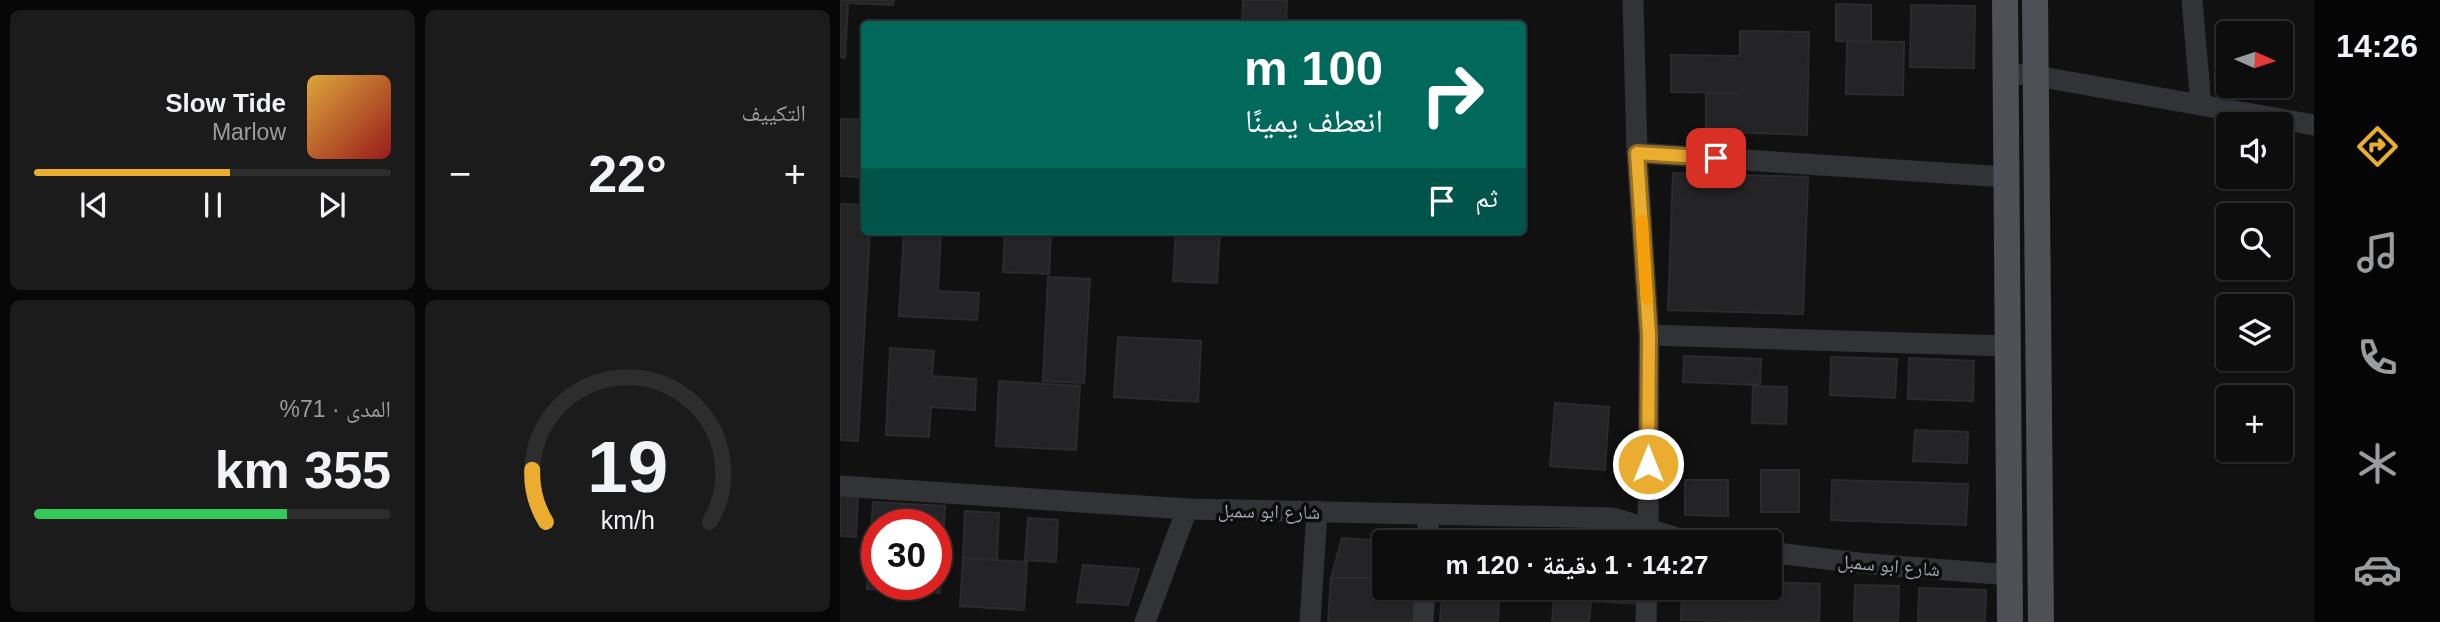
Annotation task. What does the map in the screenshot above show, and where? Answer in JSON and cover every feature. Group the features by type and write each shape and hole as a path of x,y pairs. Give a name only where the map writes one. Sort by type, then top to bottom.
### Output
{"main road":[{"path":"2005,0 2010,622"},
{"path":"2035,0 2041,622"}],"street":[{"path":"1633,0 1637,153 1649,335 1648,530"},
{"path":"2192,0 2201,105"},
{"path":"2005,73 2036,76 2314,125"},
{"path":"1637,153 2006,177"},
{"path":"1649,335 2008,346"},
{"name":"شارع ابو سمبل","path":"840,486 1187,509 1613,519 1637,530"},
{"path":"1145,622 1187,509"},
{"path":"1310,622 1317,512"},
{"path":"1428,530 1429,514"},
{"name":"شارع ابو سمبل","path":"1782,554 1858,563 2010,575"},
{"path":"1423,622 1424,600"},
{"path":"1646,622 1647,600"}],"building":[{"path":"840,0 894,0 893,5 848,3 845,58 840,57"},
{"path":"1243,0 1287,0 1286,21 1242,21"},
{"path":"1836,4 1871,5 1871,42 1836,41"},
{"path":"1911,5 1975,6 1974,68 1910,67"},
{"path":"1740,31 1809,32 1807,135 1706,131 1706,93 1739,93 1671,92 1671,55 1740,56"},
{"path":"1847,41 1904,42 1903,95 1846,94"},
{"path":"840,119 861,120 861,177 840,176"},
{"path":"1673,173 1808,177 1803,314 1668,310"},
{"path":"840,204 861,205 861,235 870,235 858,441 840,440"},
{"path":"904,235 941,235 938,291 979,293 977,320 899,316"},
{"path":"1005,235 1051,235 1049,274 1003,272"},
{"path":"1176,235 1220,235 1217,283 1173,281"},
{"path":"1048,277 1090,279 1084,383 1043,381"},
{"path":"1118,337 1201,341 1198,402 1114,397"},
{"path":"890,348 934,351 932,376 976,379 975,410 931,407 929,437 886,435"},
{"path":"1684,356 1761,359 1760,385 1683,382"},
{"path":"1831,357 1897,359 1895,398 1830,395"},
{"path":"1909,358 1974,361 1973,401 1908,399"},
{"path":"999,381 1080,386 1076,450 996,446"},
{"path":"1753,386 1787,387 1786,424 1752,423"},
{"path":"1555,403 1609,407 1605,470 1550,466"},
{"path":"1915,430 1968,432 1967,463 1913,461"},
{"path":"1761,470 1799,470 1799,512 1761,512"},
{"path":"1685,480 1728,480 1728,516 1685,515"},
{"path":"1832,480 1968,484 1966,525 1831,520"},
{"path":"840,494 858,496 856,537 840,536"},
{"path":"873,502 945,506 945,509 873,509"},
{"path":"965,511 999,513 997,560 963,558"},
{"path":"1028,518 1058,520 1056,562 1025,560"},
{"path":"1342,538 1372,540 1372,578 1331,578"},
{"path":"963,558 1027,562 1024,610 960,606"},
{"path":"1083,565 1139,569 1128,605 1077,602"},
{"path":"1331,578 1372,578 1372,600 1418,600 1416,622 1328,622"},
{"path":"1782,583 1820,584 1819,622 1681,620 1682,600 1782,600"},
{"path":"1855,585 1899,586 1898,622 1854,622"},
{"path":"1919,588 1986,590 1985,622 1918,622"},
{"path":"1442,600 1499,600 1498,622 1440,622"},
{"path":"1554,600 1591,601 1589,622 1552,622"},
{"path":"1591,600 1638,600 1638,604"}],"slow traffic":[{"path":"1642,221 1647,299"}],"route":[{"path":"1648,464 1649,335 1637,153 1716,158"}]}
